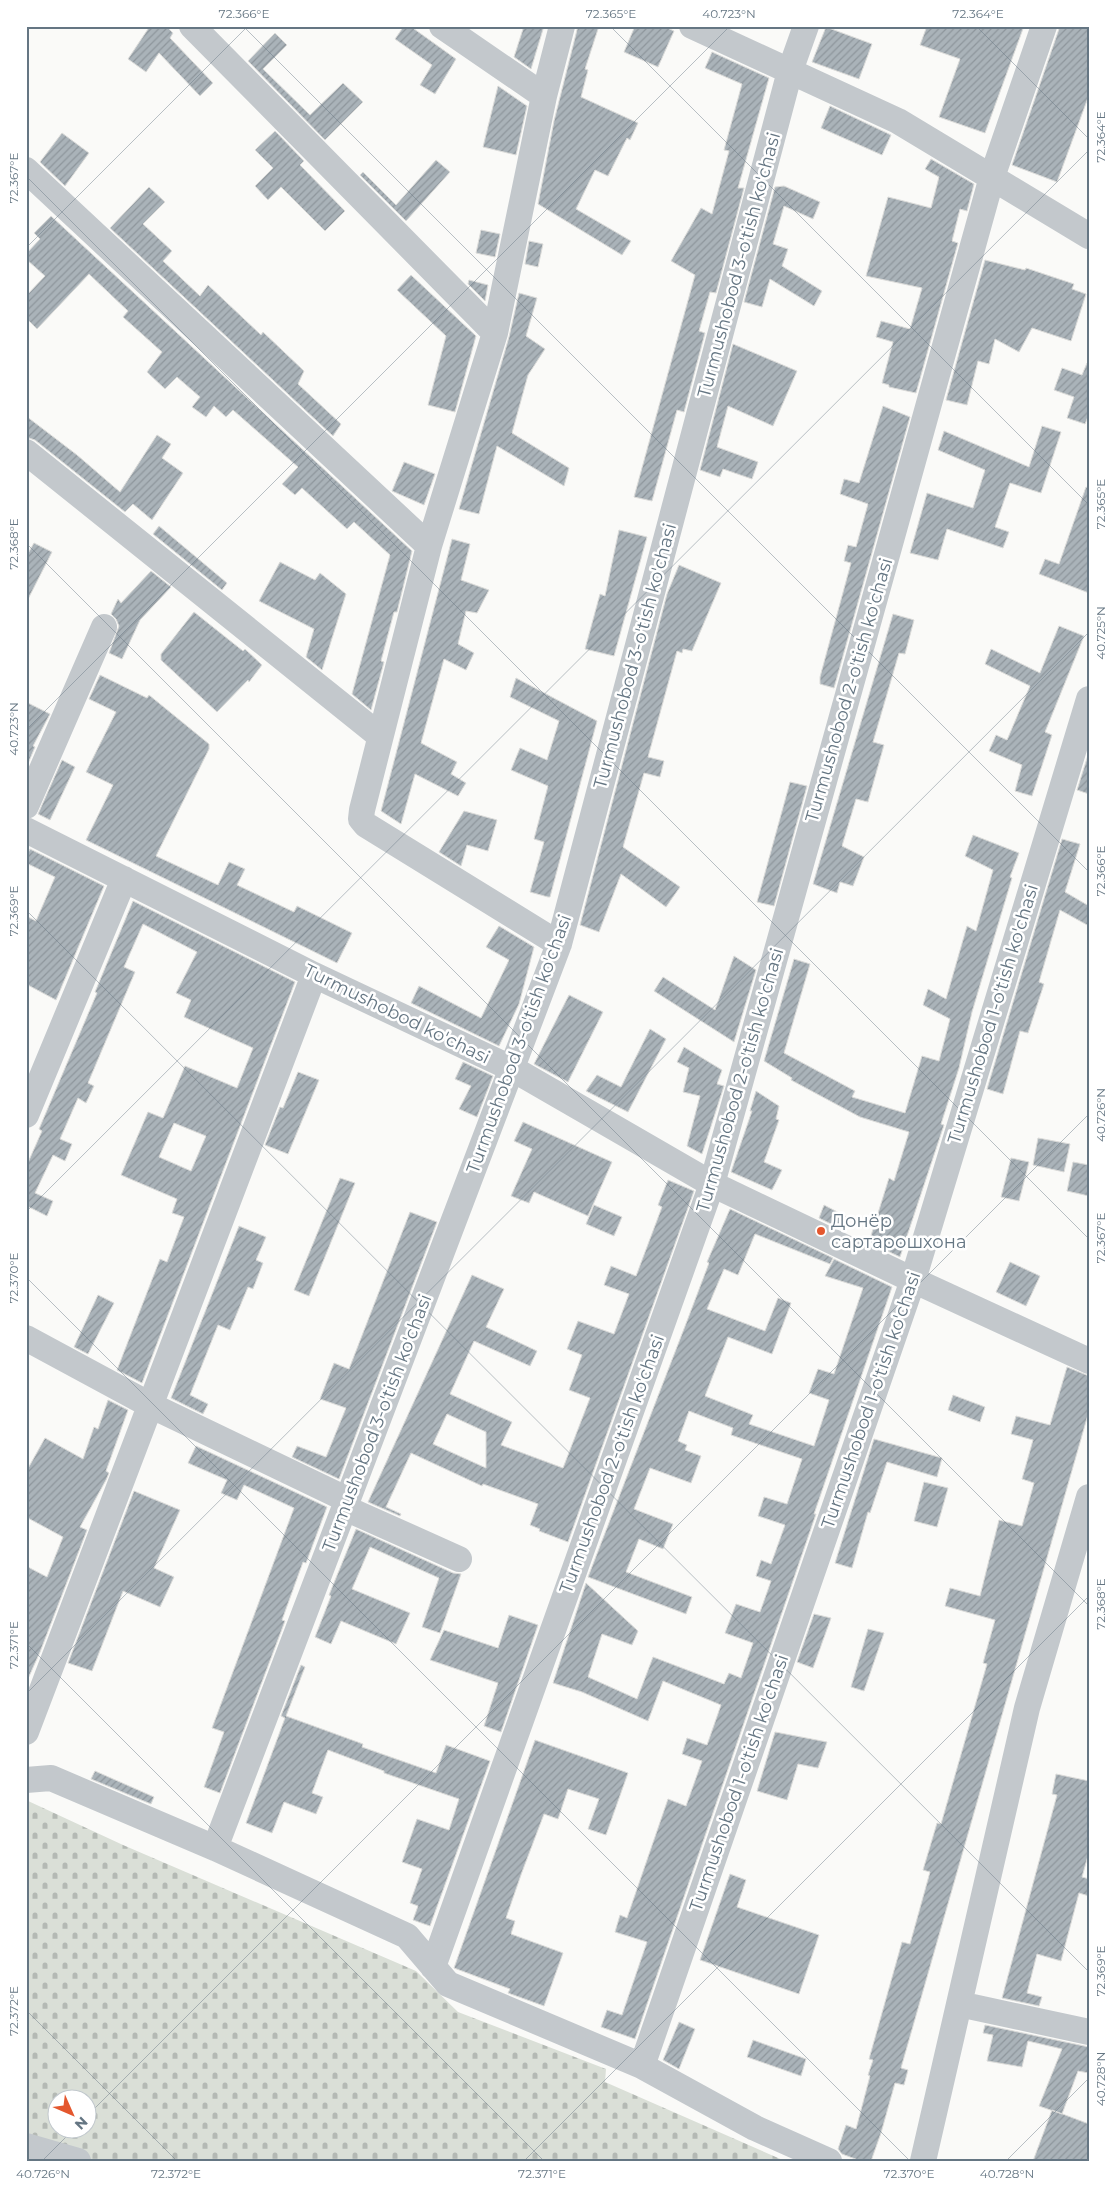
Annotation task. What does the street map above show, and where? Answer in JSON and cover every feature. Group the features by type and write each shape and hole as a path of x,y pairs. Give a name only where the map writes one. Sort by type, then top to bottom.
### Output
{"street":[{"path":"192,26 495,333"},
{"path":"442,26 544,96"},
{"path":"559,944 366,825 362,819 362,810 429,546 495,333 544,96 562,26"},
{"path":"692,26 898,120 1089,236"},
{"name":"Turmushobod 3-o'tish ko'chasi","path":"215,1848 559,944 790,71 806,26"},
{"name":"Turmushobod 2-o'tish ko'chasi","path":"433,1966 712,1184 992,177 1044,26"},
{"path":"26,170 429,546"},
{"path":"26,452 380,736"},
{"path":"26,806 104,627"},
{"name":"Turmushobod 1-o'tish ko'chasi","path":"642,2066 913,1280 1089,699"},
{"name":"Turmushobod ko'chasi","path":"26,830 314,975 513,1069 712,1184 1089,1361"},
{"path":"26,1115 124,879"},
{"path":"26,1732 314,975"},
{"path":"26,1338 150,1405 459,1559"},
{"path":"923,2161 1027,1708 1089,1497"},
{"path":"26,1760 39,1779 215,1848 407,1936 448,1984 642,2066 755,2128 829,2161"},
{"path":"959,2004 1089,2032"},
{"path":"26,2146 78,2161"}],"green space":[{"path":"26,1800 123,1845 416,1971 458,2012 606,2069 605,2082 785,2161 26,2161"}],"building":[{"path":"150,26 166,26 173,33 170,38 213,83 200,96 159,53 146,72 128,59"},
{"path":"404,26 410,26 456,59 435,94 420,85 432,65 395,39"},
{"path":"524,26 544,26 531,69 514,57"},
{"path":"578,26 599,26 585,69 588,70 581,97 638,123 630,140 627,138 608,176 595,170 576,209 631,241 622,255 538,204 554,121"},
{"path":"635,26 663,26 674,31 658,67 624,52"},
{"path":"927,26 1024,26 985,133 939,117 960,59 920,45"},
{"path":"1060,26 1089,26 1089,95 1057,182 1012,165"},
{"path":"826,27 872,44 859,79 812,62"},
{"path":"275,33 287,45 263,69 310,115 343,83 363,102 325,140 248,61"},
{"path":"712,52 769,78 738,188 744,188 716,293 710,292 699,331 705,333 684,412 677,410 652,501 634,497 695,275 671,261 701,208 712,214 729,151 724,150 742,84 705,68"},
{"path":"498,86 527,106 516,155 483,147"},
{"path":"830,106 891,135 882,155 821,128"},
{"path":"275,131 304,161 300,165 345,211 325,231 281,187 268,200 255,186 273,168 255,150"},
{"path":"62,133 89,153 65,186 40,162"},
{"path":"931,159 974,184 967,211 960,209 952,241 958,243 916,393 889,387 889,385 882,383 893,342 876,337 881,321 910,329 922,288 866,276 888,197 931,208 939,177 925,169"},
{"path":"436,160 450,172 406,221 360,175 363,172 396,205"},
{"path":"784,186 820,202 813,219 784,206 773,244 788,249 782,266 822,291 814,306 770,279 762,307 744,302 775,187"},
{"path":"149,187 165,202 143,224 172,251 163,261 200,296 208,285 261,335 263,332 304,371 298,384 341,424 333,436 110,228"},
{"path":"51,216 412,551 397,612 394,612 381,661 384,662 371,710 352,694 390,555 354,522 347,529 302,488 295,495 282,484 298,467 233,410 226,417 214,406 206,417 192,407 200,397 177,377 165,389 147,372 162,352 123,317 128,311 89,274 37,329 26,318 26,296 45,276 26,259 26,254 40,239 34,233"},
{"path":"481,230 500,234 495,257 476,253"},
{"path":"529,241 543,244 538,267 525,264"},
{"path":"985,260 1025,270 1026,268 1074,284 1072,289 1086,294 1071,341 1032,328 1019,352 995,339 989,364 978,361 967,405 946,400"},
{"path":"411,275 476,336 455,412 428,405 446,336 397,290"},
{"path":"469,280 488,285 485,301 468,284"},
{"path":"519,293 537,298 526,336 545,349 528,375 512,433 569,468 564,486 497,446 479,514 459,509 509,337"},
{"path":"733,344 797,371 773,426 728,406 717,447 758,462 752,479 723,469 720,477 700,470"},
{"path":"1087,363 1089,364 1089,414 1085,424 1067,418 1074,397 1054,390 1062,368 1082,375"},
{"path":"883,406 910,417 834,688 820,684 820,677 851,563 844,561 848,545 856,547 868,504 840,494 844,479 859,483"},
{"path":"26,416 77,455 120,492 157,435 171,444 162,458 183,473 152,520 133,504 125,512 35,440 26,437"},
{"path":"1042,426 1061,432 1041,493 1010,483 995,527 1009,532 1003,548 947,529 938,560 910,553 927,493 973,508 985,470 938,450 944,431 1029,467"},
{"path":"404,462 435,474 424,505 392,491"},
{"path":"1086,487 1089,488 1089,593 1039,574 1045,559 1059,564"},
{"path":"159,526 227,583 222,590 153,534"},
{"path":"619,530 647,537 614,656 585,649 600,594 605,596"},
{"path":"452,539 470,544 461,580 489,590 477,613 466,611 458,644 474,653 466,670 444,659 421,743 457,762 451,774 466,783 458,796 415,774 401,824 381,811"},
{"path":"34,543 52,552 26,603 26,557"},
{"path":"280,562 315,580 320,573 346,594 322,670 306,657 314,629 259,601"},
{"path":"679,565 721,583 692,651 683,649 682,653 677,651 648,757 664,761 660,777 644,773 623,847 680,887 666,907 621,874 599,932 580,925 667,594"},
{"path":"151,571 171,587 140,620 122,659 109,653 119,626 111,614 118,599 121,603"},
{"path":"194,612 243,651 245,649 262,665 249,682 248,680 217,712 161,660 161,654"},
{"path":"893,614 914,620 905,654 899,653 873,742 884,745 868,802 856,799 842,846 864,857 853,886 840,882 837,893 813,884"},
{"path":"1059,626 1084,636 1045,732 1052,735 1032,796 1015,791 1022,765 989,751 996,735 1007,740 1030,686 985,664 991,649 1040,673"},
{"path":"100,675 147,698 149,695 209,744 209,749 156,856 218,885 229,862 245,869 237,885 294,912 297,906 352,933 337,963 86,840 113,785 86,772 116,712 89,699"},
{"path":"516,678 597,721 550,897 530,892 544,842 534,839 548,786 511,770 520,748 547,760 559,721 510,697"},
{"path":"26,702 50,714 33,746 35,747 26,768"},
{"path":"1089,752 1089,794 1077,790"},
{"path":"62,760 75,767 50,820 38,814"},
{"path":"790,782 807,786 774,906 757,902"},
{"path":"464,811 497,820 488,851 467,845 461,866 439,852"},
{"path":"973,835 1019,853 1010,877 1012,878 972,1012 959,1068 941,1124 944,1125 900,1257 869,1242 889,1178 894,1181 909,1132 860,1117 791,1080 792,1078 764,1061 794,959 810,964 784,1053 855,1091 852,1097 905,1113 922,1056 939,1061 950,1019 923,1005 928,989 946,999 967,926 976,931 993,870 965,856"},
{"path":"1062,839 1080,844 1065,892 1089,906 1089,926 1060,910 1039,982 1044,984 1028,1033 1020,1031 1003,1094 987,1089"},
{"path":"30,849 104,886 56,1000 26,984 26,916 36,921 55,877 26,863 26,857"},
{"path":"133,901 295,982 142,1383 117,1370 160,1259 167,1262 184,1217 172,1213 177,1199 121,1175 148,1112 163,1118 185,1066 237,1088 253,1048 184,1017 191,1000 176,993 197,952 143,924 124,967 135,972 88,1083 94,1086 86,1103 78,1098 60,1139 72,1144 65,1161 53,1155 35,1193 53,1201 47,1216 29,1207 26,1213 26,1167 42,1131 39,1129 97,993 95,992","holes":["174,1123 206,1136 191,1171 159,1157"]},
{"path":"499,926 534,947 519,1004 499,1046 411,1003 419,986 481,1018 509,960 486,947"},
{"path":"734,956 756,970 734,1042 654,991 663,977 715,1010"},
{"path":"569,995 603,1012 568,1082 534,1064"},
{"path":"650,1029 666,1039 628,1112 586,1091 597,1075 621,1087"},
{"path":"684,1047 722,1070 717,1084 724,1086 702,1154 687,1146 700,1096 683,1092 689,1068 677,1062"},
{"path":"463,1062 493,1076 477,1117 459,1109 471,1086 455,1079"},
{"path":"298,1072 319,1080 288,1154 265,1145 280,1107 283,1108"},
{"path":"756,1091 779,1106 776,1119 779,1120 764,1162 782,1170 772,1190 731,1172 752,1111 750,1111"},
{"path":"523,1122 612,1162 588,1216 534,1192 529,1203 511,1196 532,1149 514,1141"},
{"path":"1038,1138 1070,1144 1064,1172 1033,1165"},
{"path":"1011,1158 1029,1162 1019,1201 1001,1197"},
{"path":"1073,1162 1089,1165 1089,1196 1067,1191"},
{"path":"340,1178 355,1183 309,1296 294,1290"},
{"path":"668,1180 694,1191 568,1542 539,1531 540,1529 530,1525 538,1504 483,1484 482,1486 411,1453 386,1507 401,1514 400,1516 368,1502 472,1275 504,1289 486,1327 537,1351 530,1366 474,1341 450,1394 512,1422 501,1445 563,1468 590,1398 569,1390 582,1355 567,1349 578,1321 614,1334 629,1294 604,1285 611,1266 636,1276 662,1207 658,1205","holes":["447,1414 486,1432 486,1468 433,1444"]},
{"path":"594,1205 622,1217 614,1236 586,1224"},
{"path":"824,1205 847,1217 841,1229 819,1218"},
{"path":"730,1209 833,1258 830,1264 755,1234 738,1275 724,1269 707,1309 765,1331 778,1298 791,1303 772,1354 728,1337 705,1396 753,1415 749,1424 814,1446 829,1400 809,1393 818,1369 834,1374 863,1288 825,1276 834,1259 892,1287 635,2039 601,2027 607,2010 622,2015 647,1942 615,1932 620,1915 627,1918 668,1799 686,1806 702,1761 682,1754 687,1738 707,1745 721,1705 663,1681 648,1721 582,1692 553,1683 586,1583 638,1631 632,1645 602,1634 588,1677 637,1699 653,1657 724,1684 729,1673 741,1678 753,1643 725,1633 736,1604 760,1612 771,1581 756,1576 761,1560 771,1564 785,1525 758,1516 764,1497 787,1504 802,1459 731,1435 733,1428 689,1411 678,1441 687,1445 685,1450 701,1456 691,1483 650,1468 634,1509 673,1524 663,1549 639,1539 626,1572 692,1597 686,1614 588,1577 709,1263 707,1262"},
{"path":"410,1212 437,1222 339,1479 292,1457 297,1446 326,1457 346,1408 320,1399 334,1363 349,1369"},
{"path":"239,1226 266,1237 256,1260 263,1263 253,1289 248,1287 230,1330 218,1325 190,1395 208,1404 203,1414 171,1398"},
{"path":"1010,1262 1040,1276 1026,1306 996,1292"},
{"path":"98,1295 114,1303 88,1354 74,1347"},
{"path":"1067,1367 1089,1376 1089,1411 901,2068 908,2070 904,2085 895,2083 871,2161 861,2161 842,2154 838,2149 846,2125 856,2129 873,2060 869,2059 902,1942 910,1944 930,1872 923,1870 937,1823 941,1824 987,1664 983,1663 995,1620 945,1606 950,1588 980,1596 999,1520 1022,1526 1034,1483 1022,1479 1033,1440 1011,1434 1016,1416 1050,1425"},
{"path":"953,1395 985,1407 980,1422 948,1410"},
{"path":"108,1400 128,1410 106,1471 109,1473 80,1527 87,1530 40,1652 26,1683 26,1566 47,1577 63,1537 26,1517 26,1472 45,1438 83,1459 94,1427 98,1429"},
{"path":"874,1439 942,1458 937,1477 887,1462 870,1513 868,1512 852,1568 835,1563"},
{"path":"196,1446 327,1507 306,1563 303,1562 282,1620 285,1621 220,1793 204,1787 224,1732 212,1728 294,1508 244,1485 237,1500 221,1493 227,1480 188,1463"},
{"path":"924,1482 948,1488 937,1527 914,1521"},
{"path":"134,1491 180,1510 154,1568 174,1577 160,1607 123,1591 92,1671 68,1663"},
{"path":"356,1529 453,1573 461,1574 440,1633 422,1627 439,1578 370,1547 352,1589 410,1613 396,1644 341,1621 331,1644 315,1637 331,1596 329,1595"},
{"path":"814,1614 831,1618 813,1668 797,1662"},
{"path":"509,1615 538,1625 501,1732 484,1726 498,1683 430,1660 444,1630 498,1648"},
{"path":"868,1629 884,1633 864,1691 851,1687"},
{"path":"301,1665 305,1667 286,1716 363,1744 362,1747 436,1773 446,1745 490,1761 430,1926 413,1920 418,1906 410,1903 422,1869 402,1862 417,1819 449,1830 459,1799 384,1773 384,1771 328,1750 312,1793 323,1797 316,1814 284,1802 272,1833 246,1823 285,1718 281,1716"},
{"path":"775,1732 827,1742 818,1768 798,1764 787,1800 757,1791"},
{"path":"535,1740 628,1773 606,1835 588,1829 599,1799 568,1789 558,1819 544,1814 522,1872 506,1918 515,1921 511,1934 563,1953 544,2006 508,1993 510,1989 454,1968"},
{"path":"95,1771 154,1797 151,1804 91,1779"},
{"path":"1056,1774 1089,1781 1089,1852 1082,1877 1089,1879 1089,1896 1079,1893 1061,1961 1037,1954 1027,1993 1042,1997 1039,2006 1002,1998 1057,1795 1052,1794"},
{"path":"730,1874 746,1880 737,1907 819,1935 799,1994 700,1960"},
{"path":"679,2022 695,2029 679,2069 663,2060"},
{"path":"985,2025 1089,2047 1089,2073 1078,2071 1062,2114 1039,2106 1062,2049 1028,2041 1022,2067 987,2061 993,2035 983,2033"},
{"path":"753,2040 806,2059 801,2076 747,2057"},
{"path":"1052,2110 1089,2124 1089,2161 1033,2161"}],"place":[{"name":"Донёр сартарошхона","path":"821,1231"}]}
